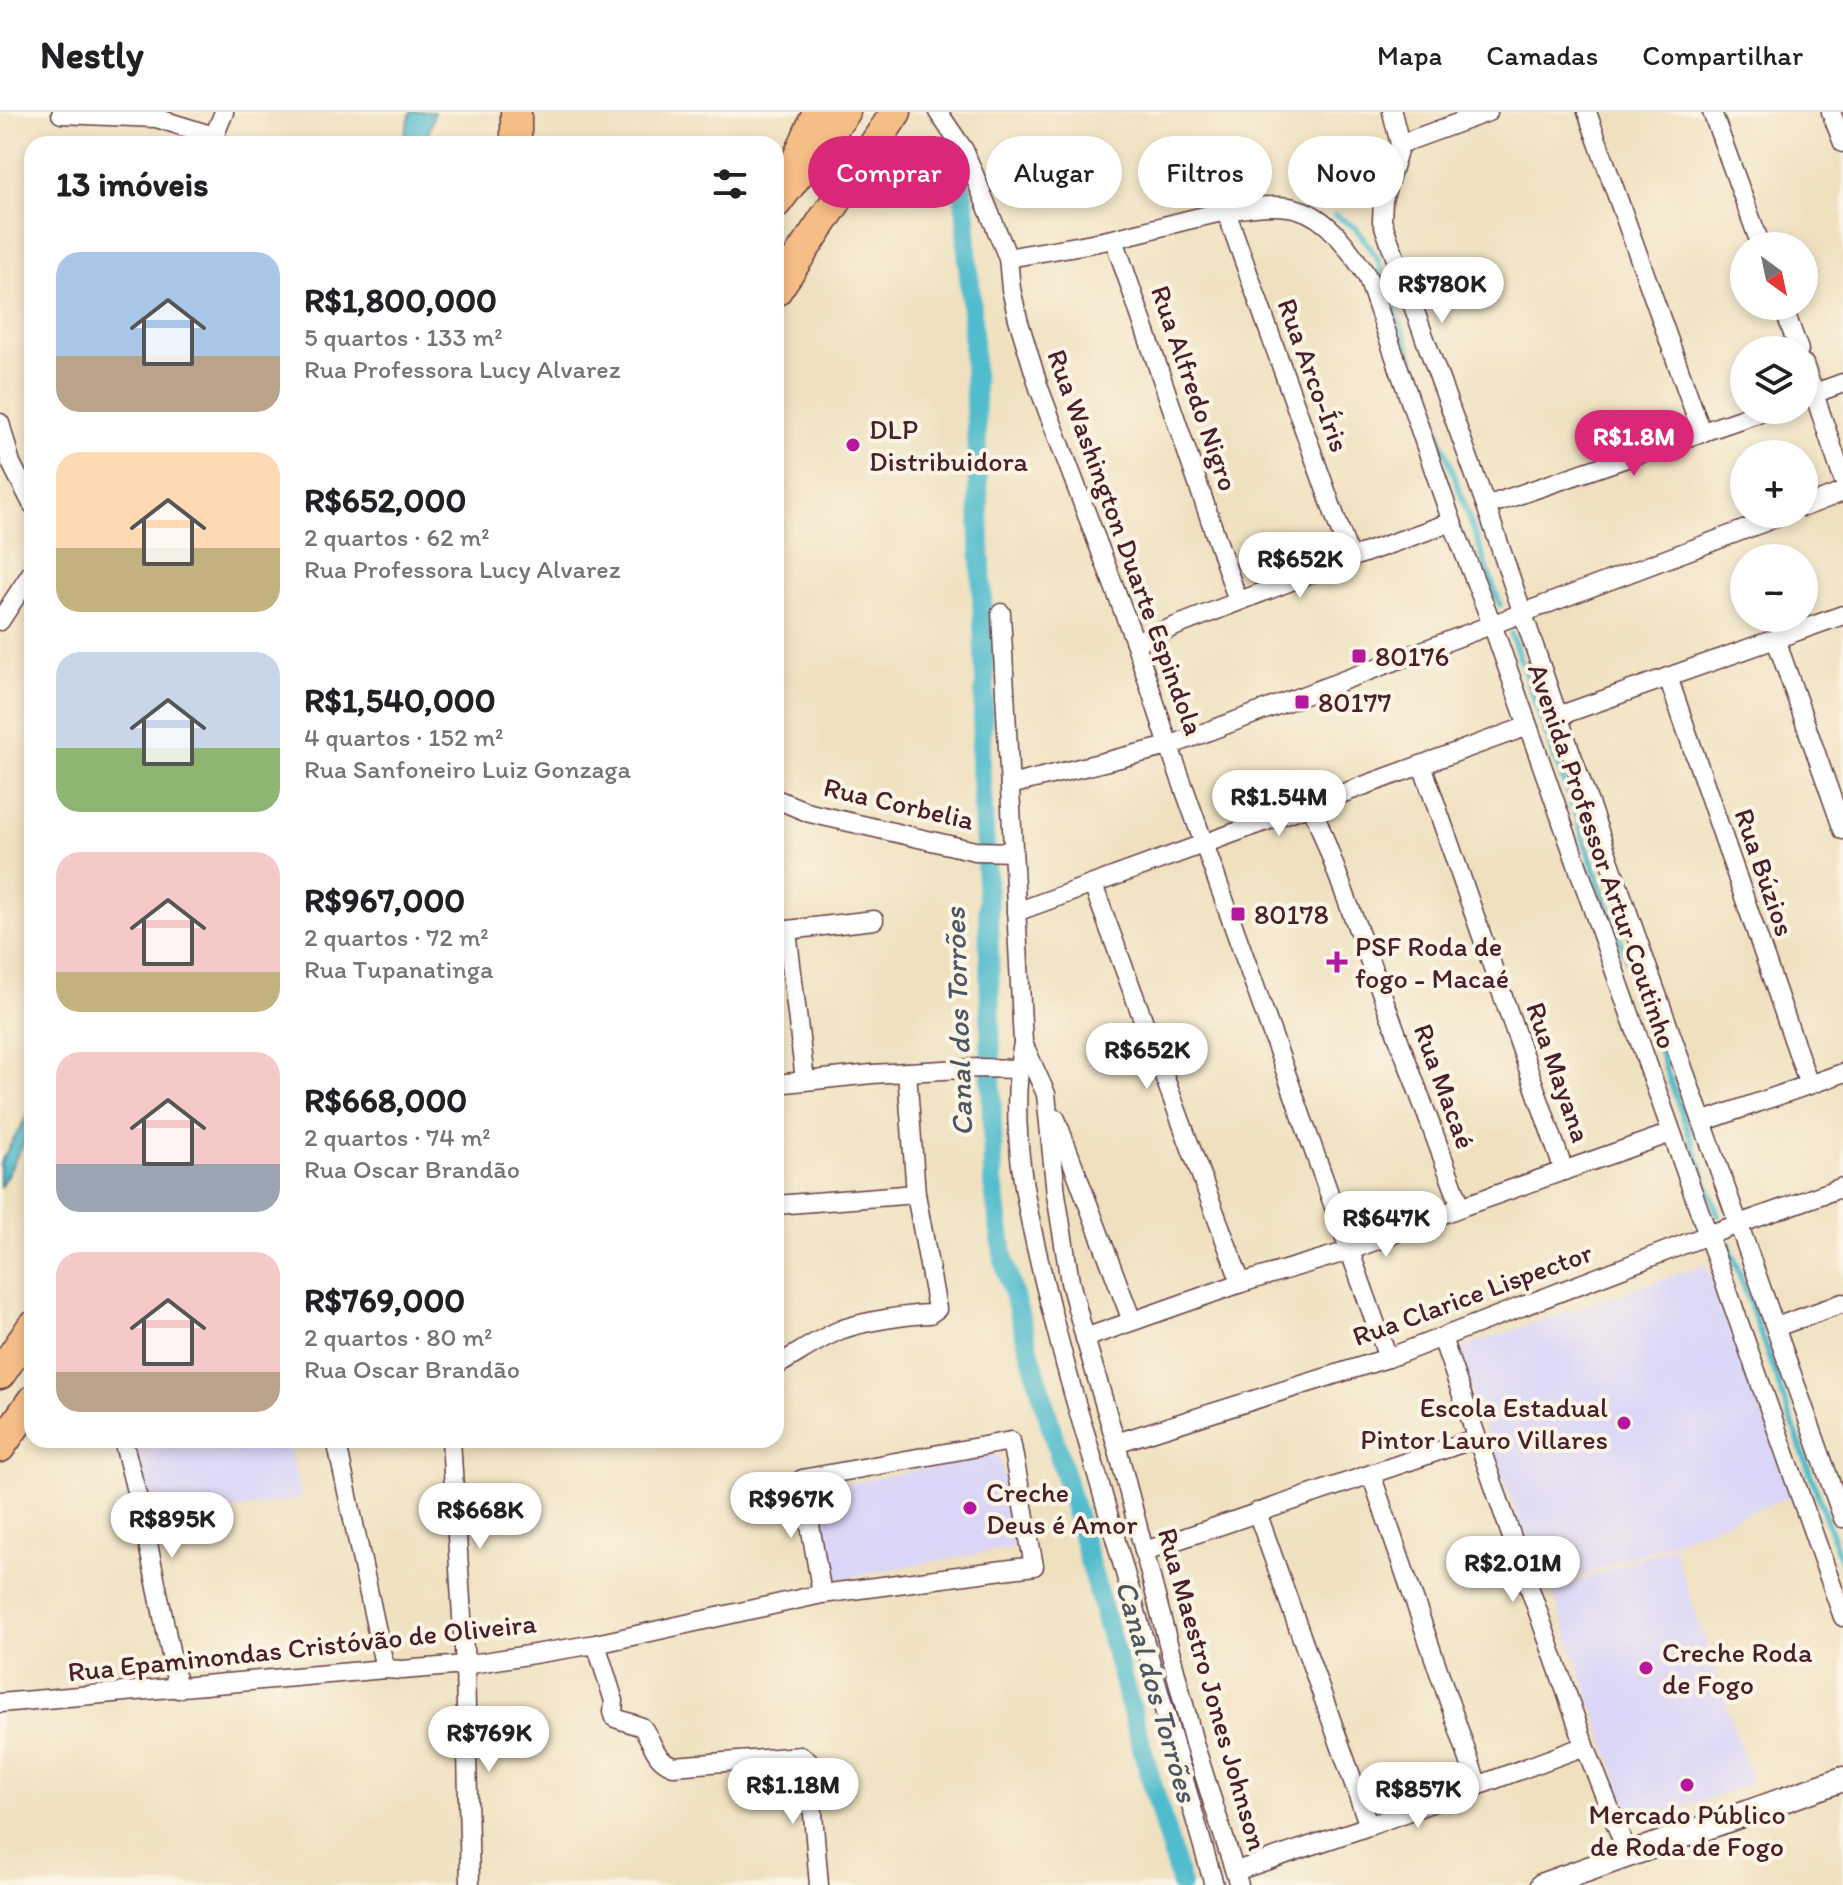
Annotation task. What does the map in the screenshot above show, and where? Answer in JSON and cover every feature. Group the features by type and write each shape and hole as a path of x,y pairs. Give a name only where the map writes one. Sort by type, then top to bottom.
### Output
{"main road":[{"path":"516,112 516,136"},
{"path":"784,187 818,112"},
{"path":"784,191 845,112"},
{"path":"784,279 888,124 909,112"},
{"path":"0,1374 24,1339"},
{"path":"0,1447 24,1412"}],"street":[{"path":"215,136 224,112"},
{"name":"Rua Washington Duarte Espindola","path":"938,112 964,150 1008,258 1018,319 1039,388 1135,642 1169,746 1388,1358"},
{"path":"1392,112 1398,136"},
{"path":"1404,143 1488,112"},
{"path":"1587,112 1702,433"},
{"path":"1712,112 1756,232"},
{"path":"1831,112 1843,143"},
{"path":"61,114 156,118 203,136"},
{"name":"Avenida Professor Artur Coutinho","path":"1008,258 1114,239 1226,211 1276,205 1299,209 1329,228 1367,276 1843,1617"},
{"name":"Avenida Professor Artur Coutinho","path":"1382,208 1382,221 1486,506 1843,1518"},
{"name":"Rua Arco-Íris","path":"1226,211 1350,558"},
{"name":"Rua Alfredo Nigro","path":"1114,239 1238,601"},
{"path":"1818,392 1843,383"},
{"path":"1818,417 1843,479"},
{"path":"0,423 11,463 24,488"},
{"path":"1486,506 1730,423"},
{"path":"1818,502 1843,492"},
{"path":"1135,642 1350,558 1452,522"},
{"path":"1010,785 1169,746 1749,528"},
{"path":"0,621 24,584"},
{"name":"Rua Maestro Jones Johnson","path":"1001,613 1023,1043 1046,1094 1056,1194 1070,1282 1116,1443 1194,1743 1237,1878"},
{"path":"1558,716 1843,615"},
{"path":"1776,640 1843,830"},
{"name":"Rua Búzios","path":"1668,677 1809,1085"},
{"path":"1016,912 1528,726"},
{"name":"Rua Mayana","path":"1422,765 1564,1171"},
{"name":"Rua Corbelia","path":"784,802 810,813 975,851 1013,852"},
{"name":"Rua Macaé","path":"1311,803 1461,1207"},
{"path":"1093,885 1241,1283"},
{"path":"784,931 874,920"},
{"path":"784,944 805,1080"},
{"name":"Rua Maestro Jones Johnson","path":"1023,1043 1009,1068 1038,1261 1070,1388 1214,1885"},
{"path":"784,1083 907,1072 1009,1068"},
{"path":"784,1362 844,1329 934,1309 916,1194 907,1072"},
{"path":"1702,1122 1843,1073"},
{"path":"1046,1094 1132,1321"},
{"path":"1085,1338 1241,1283 1349,1251 1461,1207 1671,1133"},
{"name":"Rua Clarice Lispector","path":"1116,1443 1388,1358 1708,1235 1843,1187"},
{"path":"784,1204 916,1194"},
{"path":"1776,1327 1843,1303"},
{"path":"1442,1338 1585,1746 1628,1855"},
{"path":"1145,1551 1477,1438"},
{"name":"Rua Epaminondas Cristóvão de Oliveira","path":"0,1703 385,1669 465,1665 596,1644 822,1594 1034,1566 1011,1441 802,1479 822,1594"},
{"path":"125,1448 178,1689"},
{"path":"338,1448 385,1669"},
{"path":"451,1448 465,1665 470,1885"},
{"path":"1371,1474 1478,1786"},
{"path":"1257,1512 1369,1826"},
{"path":"596,1644 614,1701 615,1718 642,1727 658,1758 666,1763 673,1766 801,1756 808,1760 812,1765 819,1885"},
{"path":"1237,1878 1585,1746"},
{"path":"1543,1885 1576,1880 1628,1855 1843,1779"}],"shaded area":[{"name":"Escola Estadual Pintor Lauro Villares","path":"1706,1264 1792,1496 1545,1590 1455,1350"},
{"path":"134,1448 289,1448 302,1498 151,1525"},
{"path":"999,1454 1017,1546 941,1561 938,1548 940,1560 828,1581 810,1491"},
{"name":"Creche Roda de Fogo","path":"1673,1546 1753,1783 1634,1825 1552,1591"}],"water":[{"path":"411,112 434,112 428,136 404,136"},
{"path":"24,1121 24,1142 0,1188 0,1163"}],"waterway":[{"name":"Canal dos Torrões","path":"965,208 972,313 985,683 980,759 988,900 993,1182 1004,1261 1181,1885"},
{"path":"1335,215 1356,228 1377,258 1500,605"},
{"path":"1511,634 1718,1215"},
{"path":"1729,1245 1843,1566"}],"place":[{"name":"DLP Distribuidora","path":"853,445"},
{"name":"80176","path":"1359,656"},
{"name":"80177","path":"1302,702"},
{"name":"80178","path":"1238,914"},
{"name":"PSF Roda de fogo - Macaé","path":"1337,962"},
{"name":"Escola Estadual Pintor Lauro Villares","path":"1624,1423"},
{"name":"Creche Deus é Amor","path":"970,1508"},
{"name":"Creche Roda de Fogo","path":"1646,1668"},
{"name":"Mercado Público de Roda de Fogo","path":"1687,1785"}]}
